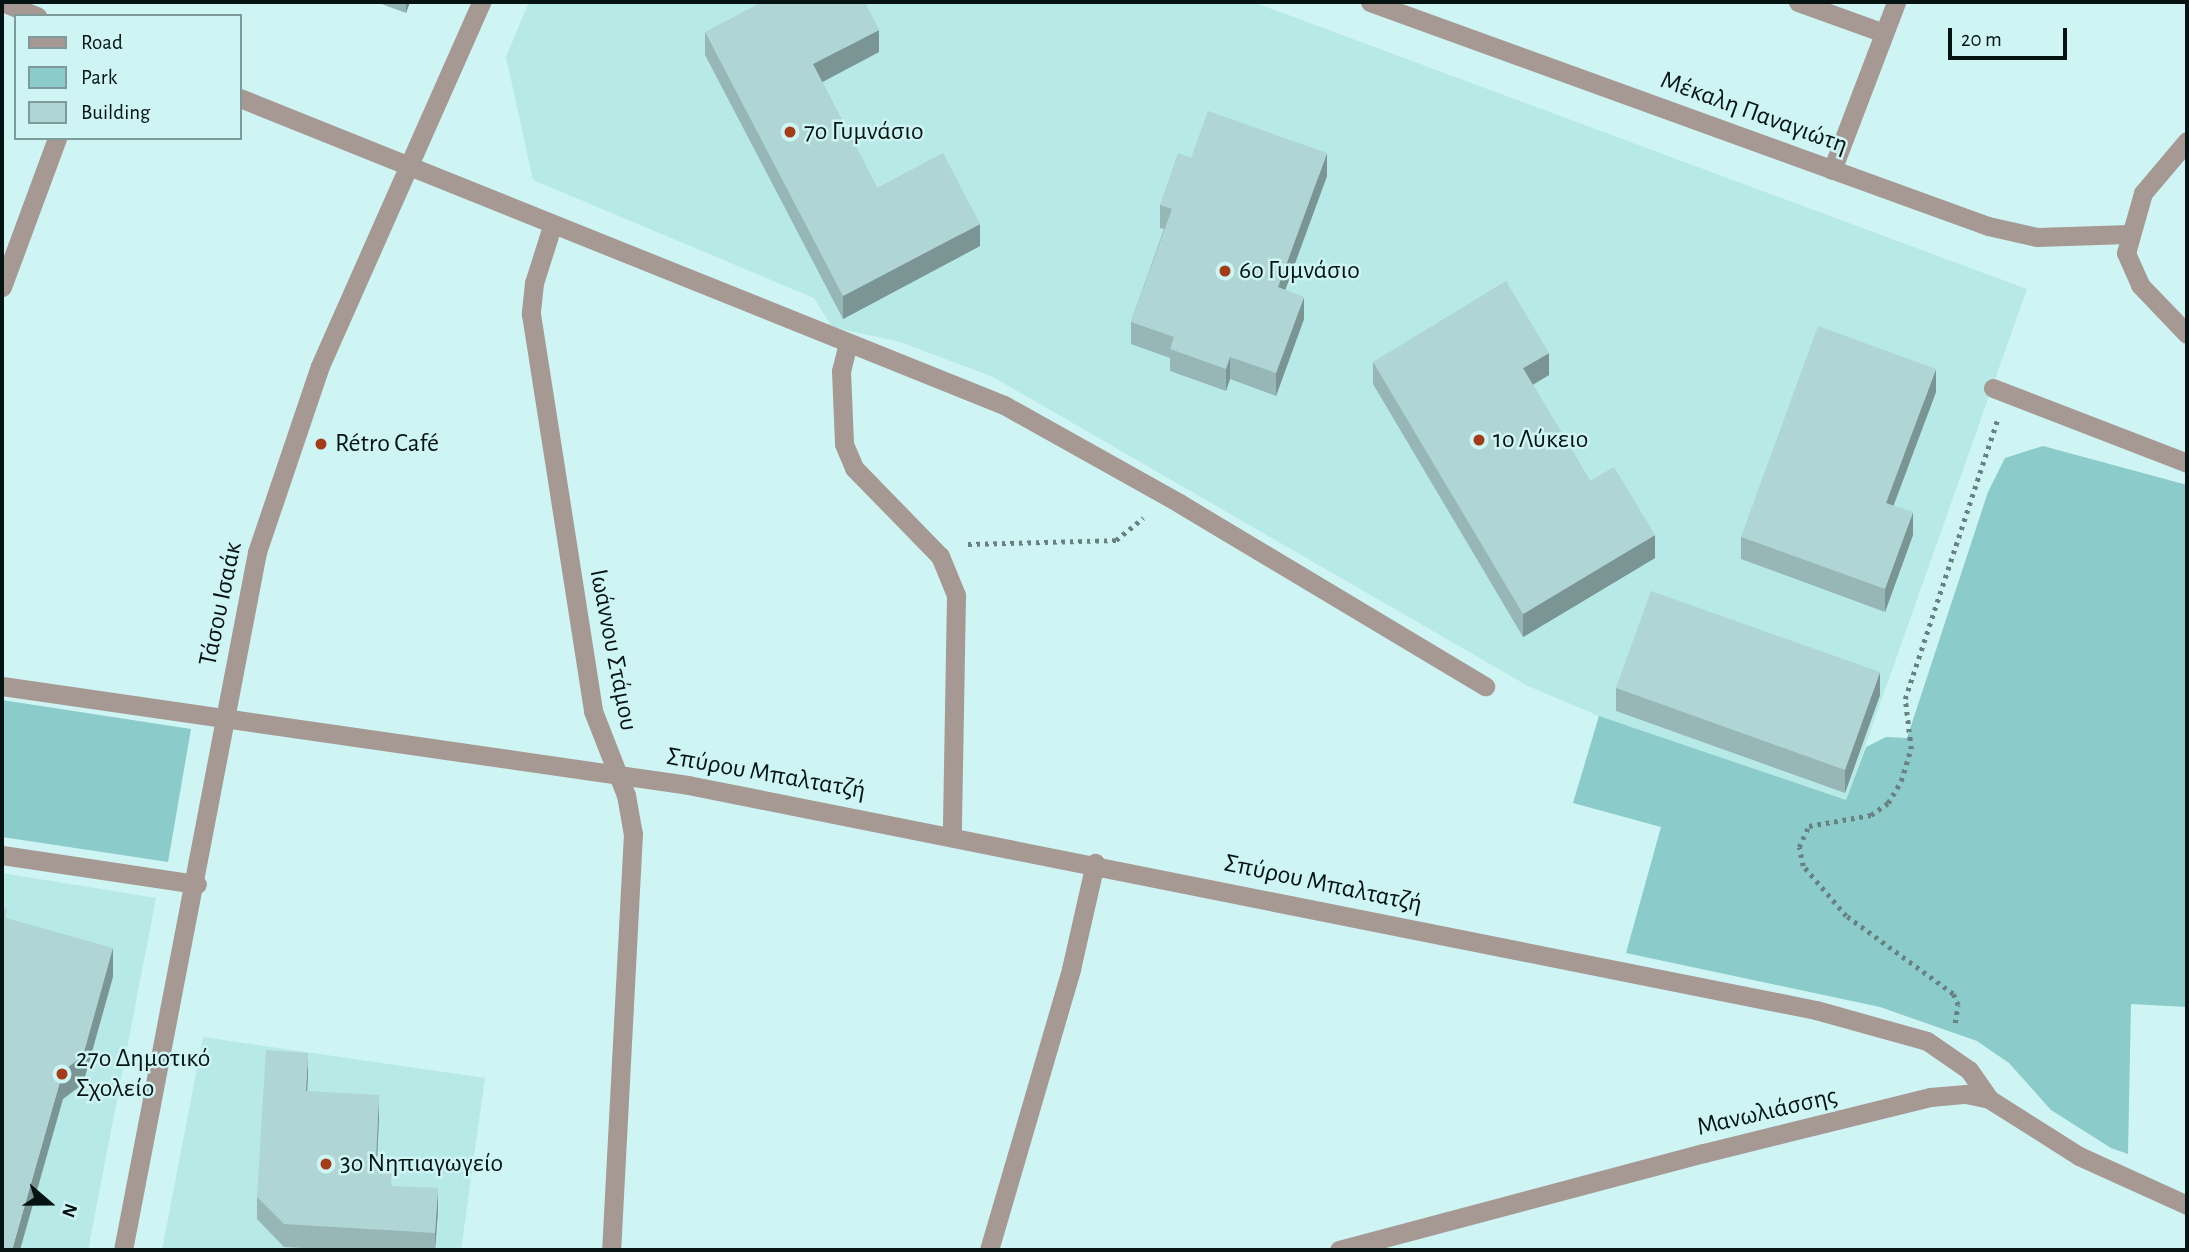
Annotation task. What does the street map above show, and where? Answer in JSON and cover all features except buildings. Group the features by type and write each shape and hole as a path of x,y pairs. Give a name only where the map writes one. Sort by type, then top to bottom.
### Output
{"street":[{"path":"2,2 32,14"},
{"name":"Τάσου Ισαάκ","path":"123,1250 197,884 255,563 289,450 406,167 481,2"},
{"name":"Μέκαλη Παναγιώτη","path":"1370,2 2015,234 2128,234"},
{"path":"1798,2 1884,33"},
{"path":"1832,170 1896,2"},
{"path":"242,99 552,226 1004,405 1163,494 1485,686"},
{"path":"2,287 56,140"},
{"path":"2187,141 2154,175 2128,234 2128,262 2140,285 2187,334"},
{"name":"Ιωάννου Στάμου","path":"552,226 534,283 531,314 593,711 619,775 633,833 611,1250"},
{"path":"849,343 841,370 844,444 854,468 940,556 950,572 957,616 952,836"},
{"path":"2000,391 2187,463"},
{"name":"Σπύρου Μπαλτατζή","path":"2,686 619,775 1095,863 1816,1010 1914,1035 1944,1050 1969,1070 1989,1099"},
{"path":"2,855 197,884"},
{"path":"989,1250 1071,969 1095,863"},
{"name":"Μανωλιάσσης","path":"1339,1250 1930,1097 1966,1094 1989,1099 2079,1156 2187,1205"}],"path":[{"path":"1944,1050 1958,1010 1953,994 1846,916 1803,866 1799,847 1809,826 1871,815 1888,803 1902,781 1911,749 1905,699 2000,391"},
{"path":"940,556 951,545 1116,540 1133,531 1163,494"}],"shaded area":[{"path":"529,2 1253,2 2027,289 1846,800 1599,716 1528,686 993,377 900,342 832,327 814,298 533,180 506,57"},
{"name":"27ο Δημοτικό Σχολείο","path":"2,873 156,898 88,1250 2,1250"},
{"name":"3ο Νηπιαγωγείο","path":"203,1037 485,1078 461,1250 162,1250"}],"green space":[{"path":"2043,446 2187,485 2187,1007 2131,1004 2128,1154 2111,1148 2051,1110 2009,1063 1977,1041 1880,1007 1626,953 1661,827 1573,803 1599,716 1846,800 1866,747 1886,737 1907,738 1988,492 2005,458"},
{"path":"2,700 191,729 168,862 2,837"}],"place":[{"name":"7ο Γυμνάσιο","path":"790,132"},
{"name":"6ο Γυμνάσιο","path":"1225,271"},
{"name":"1ο Λύκειο","path":"1479,440"},
{"name":"Rétro Café","path":"321,444"},
{"name":"27ο Δημοτικό Σχολείο","path":"62,1074"},
{"name":"3ο Νηπιαγωγείο","path":"326,1164"}]}
